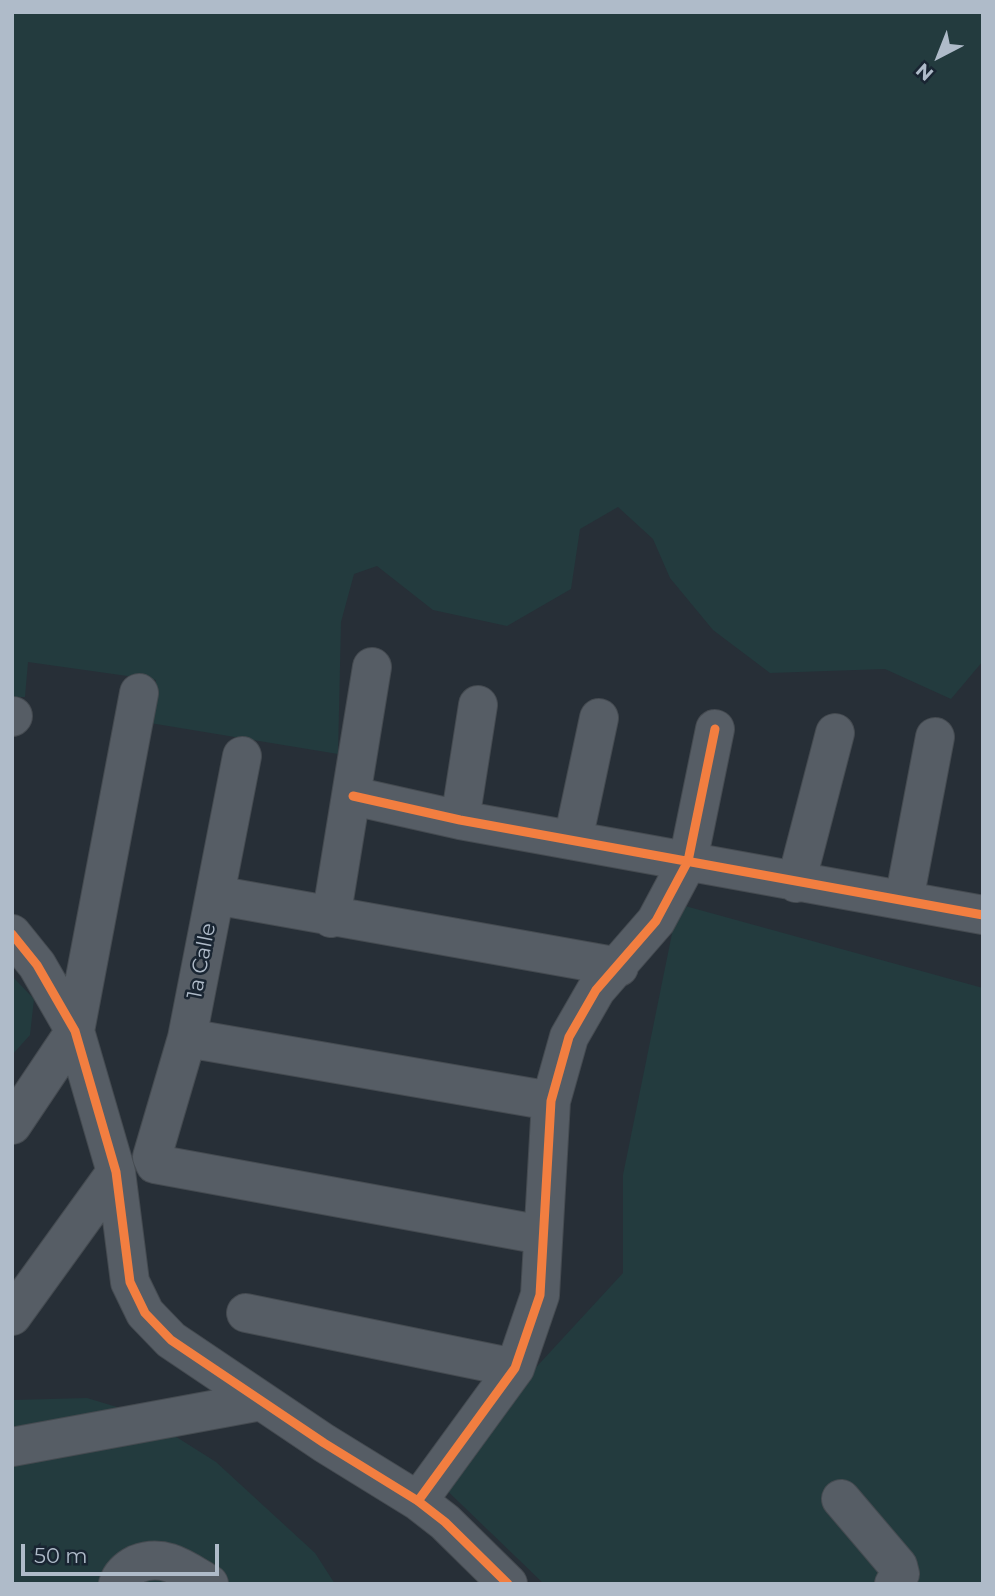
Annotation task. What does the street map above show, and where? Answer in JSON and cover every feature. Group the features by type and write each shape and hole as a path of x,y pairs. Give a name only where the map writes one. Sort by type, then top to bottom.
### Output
{"street":[{"path":"331,918 372,667"},
{"path":"12,1125 75,1031 139,693"},
{"path":"460,820 478,705"},
{"path":"573,840 599,718"},
{"path":"418,1501 515,1368 540,1295 551,1101 569,1037 596,990 619,967 656,921 688,861 715,729"},
{"path":"796,883 835,733"},
{"path":"904,900 935,737"},
{"name":"1a Calle","path":"242,756 187,1038 152,1157 155,1164 542,1235"},
{"path":"353,796 460,820 983,915"},
{"path":"215,895 331,918 619,967"},
{"path":"12,934 37,965 75,1031 116,1172 130,1282 145,1313 171,1340 418,1501 508,1584"},
{"path":"187,1038 551,1101"},
{"path":"16,1301 116,1172"},
{"path":"246,1313 515,1368"},
{"path":"12,1447 261,1401"},
{"path":"841,1499 898,1566 900,1574 894,1584"},
{"path":"118,1584 133,1566 149,1560 168,1560 209,1584"}],"green space":[{"path":"12,12 983,12 983,661 951,699 885,669 770,673 713,630 670,578 653,539 618,507 580,529 571,589 507,626 433,610 377,566 354,574 341,622 338,754 150,723 156,680 28,662 25,697 12,697"},
{"path":"678,904 983,988 983,1584 544,1584 434,1478 623,1273 623,1175"},
{"path":"12,976 34,999 30,1035 12,1055"},
{"path":"87,1398 140,1414 216,1462 315,1553 335,1584 12,1584 12,1400"}],"cycle path":[{"path":"418,1501 515,1368 540,1295 551,1101 569,1037 596,990 656,921 688,861 715,729"},
{"path":"353,796 460,820 983,915"},
{"path":"12,934 37,965 75,1031 116,1172 130,1282 145,1313 171,1340 324,1443 418,1501 445,1522 508,1584"}]}
